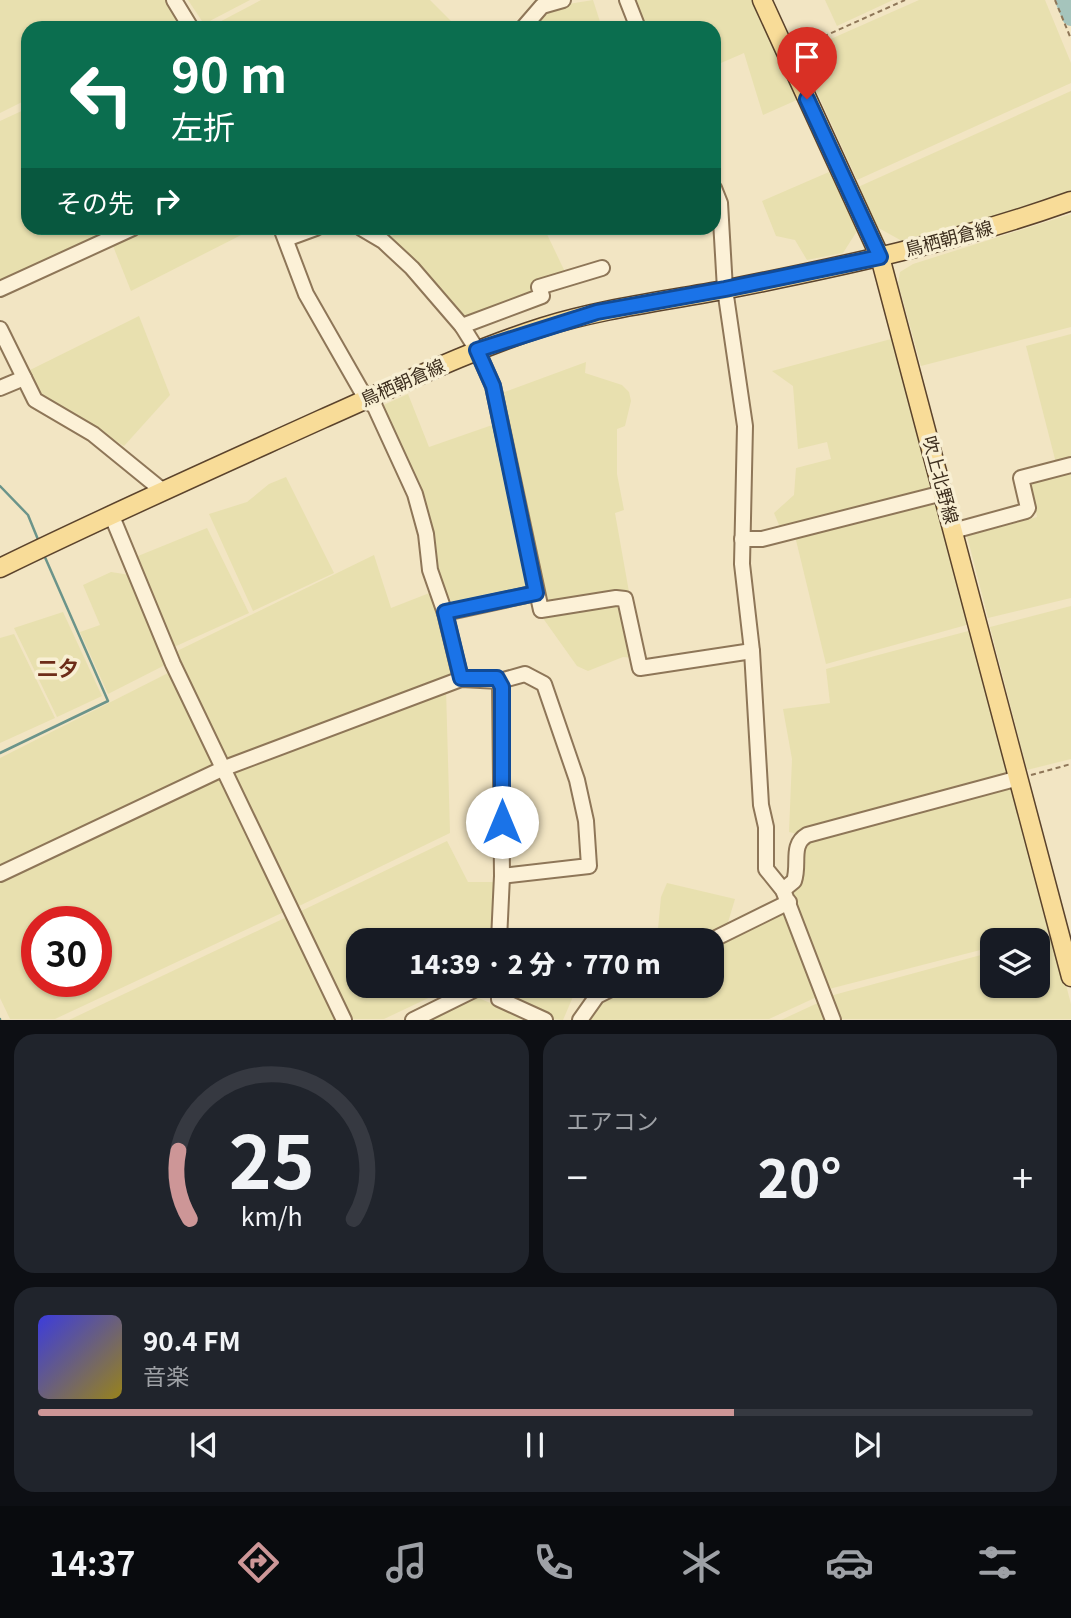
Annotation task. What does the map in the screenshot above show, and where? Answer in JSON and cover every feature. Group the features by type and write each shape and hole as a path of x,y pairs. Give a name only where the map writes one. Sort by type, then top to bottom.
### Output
{"main road":[{"name":"吹上北野線","path":"762,0 880,257 1071,977"},
{"name":"鳥栖朝倉線","path":"0,568 111,514 477,350 597,312 880,257 999,227 1071,201"}],"street":[{"path":"174,0 187,21"},
{"path":"527,21 538,3 563,0"},
{"path":"627,0 635,21"},
{"path":"721,220 725,289 745,426 742,539 761,805 766,827 766,869 786,896 833,1020"},
{"path":"0,289 119,235"},
{"path":"284,235 306,294 366,399 375,407 415,494 426,534 430,570 445,612 461,678"},
{"path":"373,235 412,268 462,326 477,350 493,386 539,607 544,611 615,598 625,599 640,668 752,651"},
{"path":"462,326 542,296 539,287 602,268"},
{"path":"0,328 36,400 93,434 163,491"},
{"path":"0,388 23,378"},
{"path":"953,531 1026,511 1028,509 1021,478 1071,465"},
{"path":"742,539 762,539 943,493"},
{"path":"111,514 173,664 344,1020"},
{"path":"445,612 536,593"},
{"path":"0,874 222,769 461,678 500,681 525,674 537,678 548,692 577,780 586,821 589,866 502,876"},
{"path":"500,681 502,876 500,928"},
{"path":"724,933 786,896 794,881 796,848 799,840 807,835 1019,778"},
{"path":"413,1020 458,998"},
{"path":"499,998 545,1020"},
{"path":"580,1020 596,998"}],"path":[{"path":"786,53 905,0"},
{"path":"1055,0 1071,39"},
{"path":"1019,778 1071,764"}],"shaded area":[{"path":"0,0 166,0 178,21 21,21 21,102 0,113"},
{"path":"188,0 250,0 210,21 202,21"},
{"path":"261,0 430,0 451,21 221,21"},
{"path":"593,0 600,21 537,21 550,7"},
{"path":"632,0 753,0 799,99 763,115 744,53 721,63 721,21 640,21"},
{"path":"825,0 893,0 837,26"},
{"path":"919,0 1045,0 1071,63 1071,83 857,180 799,53"},
{"path":"1071,91 1071,192 1023,209 902,241 875,226 858,187"},
{"path":"21,111 21,235 105,235 0,284 0,121"},
{"path":"829,172 857,231 843,253 807,260 795,240 776,236 762,201"},
{"path":"1071,214 1071,327 921,366 898,283 900,272 913,264"},
{"path":"124,235 241,235 131,291 111,241"},
{"path":"394,235 547,235 566,274 536,293 462,320 388,238"},
{"path":"139,316 170,395 124,446 42,395 30,370"},
{"path":"1071,334 1071,459 1056,463 1026,346"},
{"path":"891,339 895,342 934,488 782,532 774,513 794,495 796,468 831,459 827,442 798,449 793,386 772,371"},
{"path":"586,362 585,373 622,385 629,392 631,401 625,426 617,429 617,474 624,510 615,513 629,592 547,607 499,394"},
{"path":"408,394 429,447 498,423 531,588 454,607 438,575 431,533 379,407"},
{"path":"1071,471 1071,598 988,618 967,536 1037,517 1031,481"},
{"path":"286,477 334,573 253,611 209,514 247,502 269,484"},
{"path":"937,499 970,624 826,664 795,536"},
{"path":"207,528 249,613 174,647 138,556"},
{"path":"374,555 391,608 432,592 455,673 226,760 177,651"},
{"path":"111,572 130,575 169,663 108,694 80,632 100,625 83,585"},
{"path":"618,600 634,658 623,657 588,671 577,666 540,614"},
{"path":"1071,606 1071,759 1027,770 990,627"},
{"path":"63,612 102,696 57,717 14,628"},
{"path":"972,630 1011,777 797,834 789,832 792,759 783,709 830,703 826,669"},
{"path":"14,634 55,718 0,743 0,638"},
{"path":"172,671 215,763 211,769 0,868 0,758"},
{"path":"446,689 450,833 297,907 229,771"},
{"path":"219,777 286,911 112,992 112,906 21,906 21,997 102,997 55,1019 10,1019 0,998 0,881"},
{"path":"1013,784 1051,931 1050,928 980,928 980,950 829,989 792,894 804,841"},
{"path":"447,841 468,882 497,882 493,928 346,928 346,998 428,998 384,1019 352,1019 299,912"},
{"path":"667,883 735,899 724,930 658,928 661,897"},
{"path":"786,912 819,996 769,1019 586,1020 600,998 724,998 724,940"},
{"path":"289,916 338,1020 69,1020"},
{"path":"1053,936 1071,1004 1071,1019 839,1019 830,996 980,955 980,998 1050,998 1050,937"},
{"path":"470,998 479,998 527,1019 425,1020"},
{"path":"510,998 572,998 563,1020 553,1019"},
{"path":"822,1001 829,1020 781,1020"}],"waterway":[{"path":"1064,0 1071,17"},
{"path":"0,486 28,515 39,542"},
{"path":"0,753 108,701 44,555"}],"district":[{"name":"二夕","path":"58,669"}],"route":[{"path":"502,822 502,687 497,678 461,678 445,612 536,593 493,386 477,350 542,327 597,312 880,257 807,99"}]}
